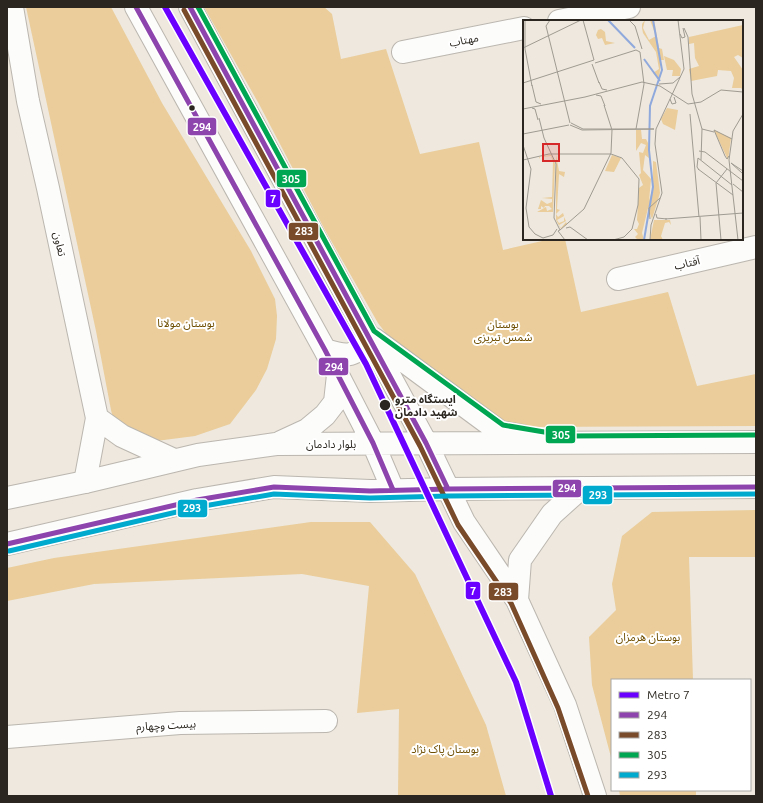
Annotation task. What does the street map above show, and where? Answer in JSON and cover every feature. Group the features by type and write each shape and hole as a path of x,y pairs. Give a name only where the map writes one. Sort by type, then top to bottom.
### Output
{"main road":[{"name":"تعاون","path":"12,7 28,101 97,418 85,482"},
{"path":"136,7 325,350 373,443 393,490"},
{"path":"190,7 426,443 464,522 517,600 565,705 595,796"},
{"path":"564,20 629,7"},
{"name":"مهتاب","path":"403,52 523,28"},
{"name":"آفتاب","path":"618,279 756,247"},
{"path":"325,350 340,354 353,354 362,347 368,336"},
{"path":"368,336 500,432 567,443"},
{"path":"276,444 307,430 325,415 335,402 338,375"},
{"path":"97,418 122,436 174,460"},
{"name":"بلوار دادمان","path":"7,498 85,482 198,455 276,444 756,442"},
{"path":"7,544 197,500 274,487 370,491 756,487"},
{"path":"517,600 520,560 552,514 581,488"},
{"name":"بیست وچهارم","path":"7,737 180,723 326,721"}],"green space":[{"name":"بوستان مولانا","path":"26,7 111,7 162,103 251,251 275,299 277,316 276,339 267,369 256,390 230,424 195,436 156,441 114,422 96,331"},
{"name":"بوستان شمس تبریزی","path":"204,7 324,7 332,14 341,59 386,49 420,154 479,142 503,250 547,240 565,240 581,312 668,292 697,386 756,374 756,426 516,427 483,411 397,348 378,323 325,230 259,104"},
{"name":"بوستان هرمزان","path":"756,510 756,557 689,557 693,679 611,679 611,757 592,685 589,637 616,610 612,584 622,536 652,512"},
{"name":"بوستان پاک نژاد","path":"311,522 370,522 415,574 486,725 506,796 398,796 399,709 357,713 369,586 302,574 94,584 7,601 7,568 54,558"},
{"path":"619,791 696,791 696,796 620,796"}],"metro line":[{"name":"7","path":"165,7 366,364 516,682 551,796"}],"transit line":[{"name":"294","path":"136,7 325,350 373,443 393,490"},
{"name":"294","path":"190,7 426,443 448,489"},
{"name":"305","path":"198,7 374,331 503,425 568,436 756,435"},
{"name":"283","path":"184,10 420,446 458,525 511,603 558,708 588,796"},
{"name":"294","path":"7,544 197,500 274,487 370,491 756,487"},
{"name":"293","path":"9,551 198,507 274,494 370,498 756,494"}],"place":[{"name":"ایستگاه مترو شهید دادمان","path":"385,405"}]}
